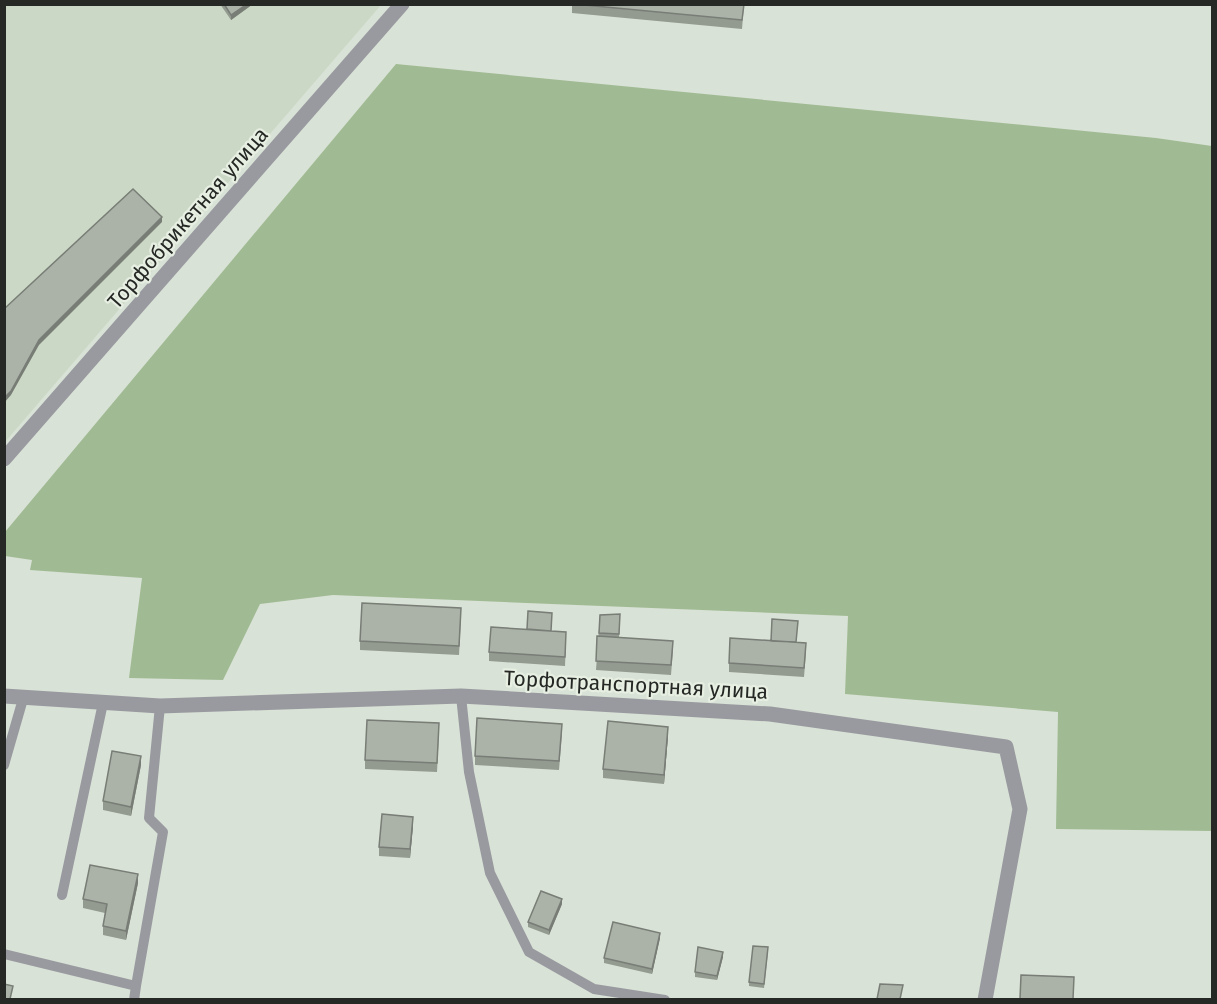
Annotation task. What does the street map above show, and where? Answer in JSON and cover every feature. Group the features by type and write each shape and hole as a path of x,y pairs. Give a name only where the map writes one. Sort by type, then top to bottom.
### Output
{"street":[{"name":"Торфобрикетная улица","path":"4,459 402,4"},
{"name":"Торфотранспортная улица","path":"4,696 160,706 461,696 770,714 1006,747 1020,809 985,999"}],"lane":[{"path":"461,696 469,772 490,873 529,952 594,989 665,999"},
{"path":"4,765 23,699"},
{"path":"62,895 103,703"},
{"path":"134,999 163,832 149,818 160,706"},
{"path":"4,954 136,986"}],"shaded area":[{"path":"5,5 381,5 5,442"}],"green space":[{"path":"396,64 1156,138 1212,146 1212,831 1056,829 1058,712 845,694 848,616 333,595 260,604 223,680 129,678 142,578 30,570 32,560 5,556 5,532"}],"building":[{"path":"224,4 247,4 231,15"},
{"path":"574,4 744,4 742,20"},
{"path":"133,189 162,217 39,340 11,391 4,398 4,309"},
{"path":"362,603 461,608 459,646 360,641"},
{"path":"528,611 552,613 551,631 527,629"},
{"path":"620,614 619,634 599,633 600,615"},
{"path":"772,619 798,621 796,642 771,641"},
{"path":"491,627 566,632 565,657 489,652"},
{"path":"597,636 673,641 671,665 596,661"},
{"path":"730,638 806,643 804,668 729,663"},
{"path":"477,718 562,724 559,761 475,756"},
{"path":"367,720 439,723 437,763 365,760"},
{"path":"608,721 668,727 664,775 603,769"},
{"path":"112,751 141,756 131,807 103,801"},
{"path":"382,814 413,817 410,849 379,847"},
{"path":"90,865 138,874 126,931 103,926 107,904 83,899"},
{"path":"541,891 562,899 549,930 528,922"},
{"path":"613,922 660,933 652,969 604,958"},
{"path":"753,946 768,947 764,984 749,982"},
{"path":"698,947 723,952 717,976 695,972"},
{"path":"1021,975 1074,977 1073,999 1020,999"},
{"path":"4,984 13,986 10,999 4,999"},
{"path":"880,984 903,985 900,999 877,999"}]}
